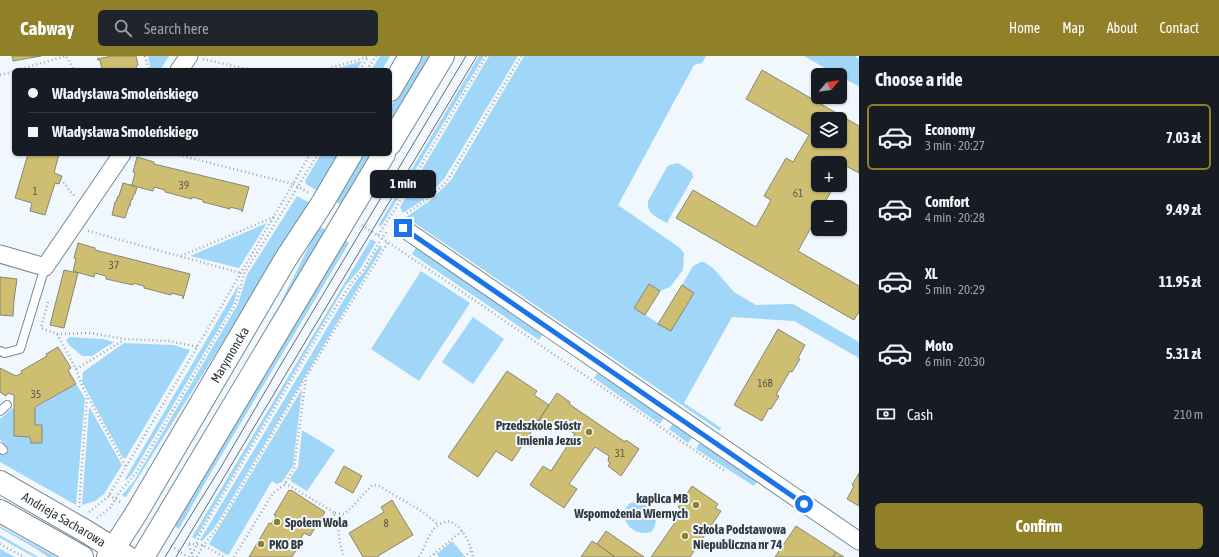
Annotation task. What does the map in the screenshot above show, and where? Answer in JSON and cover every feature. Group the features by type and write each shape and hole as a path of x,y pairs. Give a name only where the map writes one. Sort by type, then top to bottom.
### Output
{"main road":[{"path":"392,87 410,56"},
{"path":"392,141 443,56"},
{"name":"Marymoncka","path":"117,554 137,512 285,260 323,202 350,156"},
{"path":"143,557 383,156"},
{"name":"Andrieja Sacharowa","path":"0,482 117,554"},
{"name":"Andrieja Sacharowa","path":"0,511 82,557"}],"street":[{"path":"181,68 194,57"},
{"path":"0,254 45,267 121,156"},
{"path":"402,222 859,541"}],"lane":[{"path":"0,351 5,353 20,349 45,267"},
{"path":"0,411 7,405"}],"path":[{"path":"24,68 67,56 73,68"},
{"path":"145,56 148,68"},
{"path":"330,68 368,56"},
{"path":"361,68 368,56"},
{"path":"368,68 376,56"},
{"path":"378,235 394,211 486,56"},
{"path":"402,222 447,181 521,56"},
{"path":"194,57 242,68"},
{"path":"0,75 12,72"},
{"path":"183,156 293,184 298,187"},
{"path":"86,515 104,501 109,495 198,347 309,156"},
{"path":"94,520 107,511 136,473 236,303 244,274 317,156"},
{"path":"60,180 65,183 69,192 78,199"},
{"path":"181,257 274,217"},
{"path":"81,230 241,273"},
{"path":"168,544 189,557 193,555 199,535 324,325 353,281 363,270 382,238"},
{"path":"197,557 215,531 388,242"},
{"path":"41,328 49,298"},
{"path":"27,325 57,334 90,333 125,340 169,341 198,347"},
{"path":"57,334 76,369 87,396 126,467"},
{"path":"76,369 125,340"},
{"path":"234,557 273,493 285,483 294,469 306,377"},
{"path":"78,510 87,396"},
{"path":"285,483 334,513 344,514 354,507 365,491 373,485 379,486 423,512 439,525"},
{"path":"109,495 124,504"},
{"path":"328,529 334,513"},
{"path":"331,522 338,527 340,544 344,557"},
{"path":"420,557 432,530 446,522 451,522 462,531 470,542 473,557"},
{"path":"430,557 462,531"},
{"path":"193,555 188,543 204,545 224,557"},
{"path":"0,544 24,557"},
{"path":"464,557 472,550"},
{"path":"434,554 437,557"}],"shaded area":[{"path":"148,56 169,56 161,68 151,68"},
{"path":"380,56 390,56 383,68 372,68"},
{"path":"422,56 432,56 392,123 392,105"},
{"path":"479,56 484,56 382,225 378,226"},
{"path":"489,56 518,56 444,179 426,198 403,213 400,207"},
{"path":"524,56 706,56 702,63 694,65 618,205 680,248 684,253 683,270 670,287 660,291 634,308 671,331 694,293 682,285 693,266 704,262 713,268 734,292 756,305 793,304 859,342 859,358 794,321 732,317 684,403 721,428 720,431 406,217 431,200 451,180"},
{"path":"804,56 855,56 859,59 859,86 847,80 847,68 825,68"},
{"path":"362,61 358,68 339,68"},
{"path":"320,156 339,156 318,191 306,184 305,181"},
{"path":"362,156 372,156 335,217 333,216 340,204 334,201"},
{"path":"678,163 692,172 693,177 667,223 650,212 648,201 667,167"},
{"path":"297,196 310,203 126,497 124,497 122,495 134,481 238,304 247,275"},
{"path":"267,223 239,268 190,256"},
{"path":"319,226 327,231 283,304 281,302"},
{"path":"371,239 376,242 360,269 346,285 195,539 192,537"},
{"path":"345,240 349,243 206,481 179,529 173,525"},
{"path":"380,245 382,248 215,527 202,541 200,540 345,298 364,272"},
{"path":"417,246 544,332 539,340 412,254"},
{"path":"421,271 470,303 419,381 371,349"},
{"path":"239,284 234,303 132,474 126,480 125,479"},
{"path":"473,317 504,339 473,384 442,362"},
{"path":"70,337 103,339 114,342 92,356 82,356 69,345 66,340"},
{"path":"124,343 173,345 190,350 126,458 123,458 82,382 83,372"},
{"path":"598,372 665,416 660,424 594,378"},
{"path":"76,384 85,398 76,505 0,462 0,454 7,447 0,439 0,419 14,407 14,436 30,437 31,443 42,443 42,425 35,425 35,408"},
{"path":"302,389 293,466 282,482 277,484 272,481 227,555 209,544"},
{"path":"89,408 122,465 104,494 95,501 82,505"},
{"path":"674,422 694,435 688,443 669,429"},
{"path":"302,430 335,450 307,491 292,482 290,479 298,467"},
{"path":"701,441 758,480 754,486 696,449"},
{"path":"635,502 646,505 653,512 656,522 651,532 645,533 636,531 628,525 624,516 624,510 630,503"},
{"path":"0,526 56,557 48,557 0,528"},
{"path":"0,535 38,557 34,557 0,538"},
{"path":"452,541 464,555 462,557 439,557 437,554"},
{"path":"0,549 15,557 0,557"}],"building":[{"path":"12,56 41,56 13,61"},
{"path":"112,56 136,56 138,65 136,66 136,68 102,68 100,60 97,59"},
{"path":"762,70 811,98 811,104 821,104 835,112 811,112 811,148 847,148 847,119 859,126 859,173 847,167 847,156 811,156 811,192 831,192 826,200 811,200 811,228 798,251 859,286 859,314 858,313 854,320 676,218 693,190 756,227 771,200 764,196 786,158 793,162 809,135 746,99"},
{"path":"27,156 58,156 54,173 62,176 59,184 55,183 45,215 30,211 32,203 15,198"},
{"path":"137,157 154,162 154,164 249,187 242,212 242,210 230,207 230,209 203,202 203,200 192,197 192,199 165,192 165,190 154,187 153,191 130,185 132,185 135,173 133,172"},
{"path":"123,183 137,187 125,218 112,215 115,202 119,196"},
{"path":"78,243 95,248 95,250 190,274 183,299 183,296 171,293 171,295 144,288 144,286 133,283 133,285 106,279 106,276 95,273 94,277 73,271 76,259 74,258"},
{"path":"64,270 78,273 64,328 50,325"},
{"path":"0,277 17,279 13,316 0,315"},
{"path":"649,284 660,291 645,315 634,308"},
{"path":"682,285 694,293 671,331 658,324"},
{"path":"778,329 805,345 798,358 800,359 792,372 790,371 776,395 779,396 771,409 769,408 762,421 734,405"},
{"path":"58,347 71,368 68,370 76,384 35,407 35,425 42,425 42,443 31,443 30,437 14,436 14,395 8,393 6,396 0,392 0,368 16,376 22,373 21,371 47,356 46,354"},
{"path":"507,371 537,391 534,395 549,405 512,461 496,451 478,477 448,457"},
{"path":"557,393 570,402 569,404 625,442 626,440 639,449 621,476 608,466 610,463 608,461 609,456 595,447 569,484 577,489 564,508 530,485 543,466 551,471 575,434 561,425 560,427 554,425 552,429 539,420"},
{"path":"344,466 362,476 353,493 335,483"},
{"path":"859,473 859,506 847,499 854,486 852,485"},
{"path":"692,486 718,504 715,508 721,511 690,557 651,557 683,511 678,507"},
{"path":"289,490 325,512 310,536 304,533 299,541 301,542 292,557 249,557 269,523 271,524 276,516 274,515"},
{"path":"392,500 413,535 378,557 363,557 349,533 384,512 381,507"},
{"path":"796,526 836,552 833,557 775,557"},
{"path":"606,531 644,557 615,557 597,544"},
{"path":"592,541 597,544 615,557 581,557"},
{"path":"836,552 844,557 833,557"}],"tram line":[{"path":"165,557 221,467 466,56"},
{"path":"176,557 477,56"}],"place":[{"name":"Przedszkole Sióstr Imienia Jezus","path":"589,432"},
{"name":"kaplica MB Wspomożenia Wiernych","path":"696,505"},
{"name":"Społem Wola","path":"277,522"},
{"name":"Szkoła Podstawowa Niepubliczna nr 74","path":"685,536"},
{"name":"PKO BP","path":"261,544"}],"route":[{"path":"403,228 804,504"}]}
